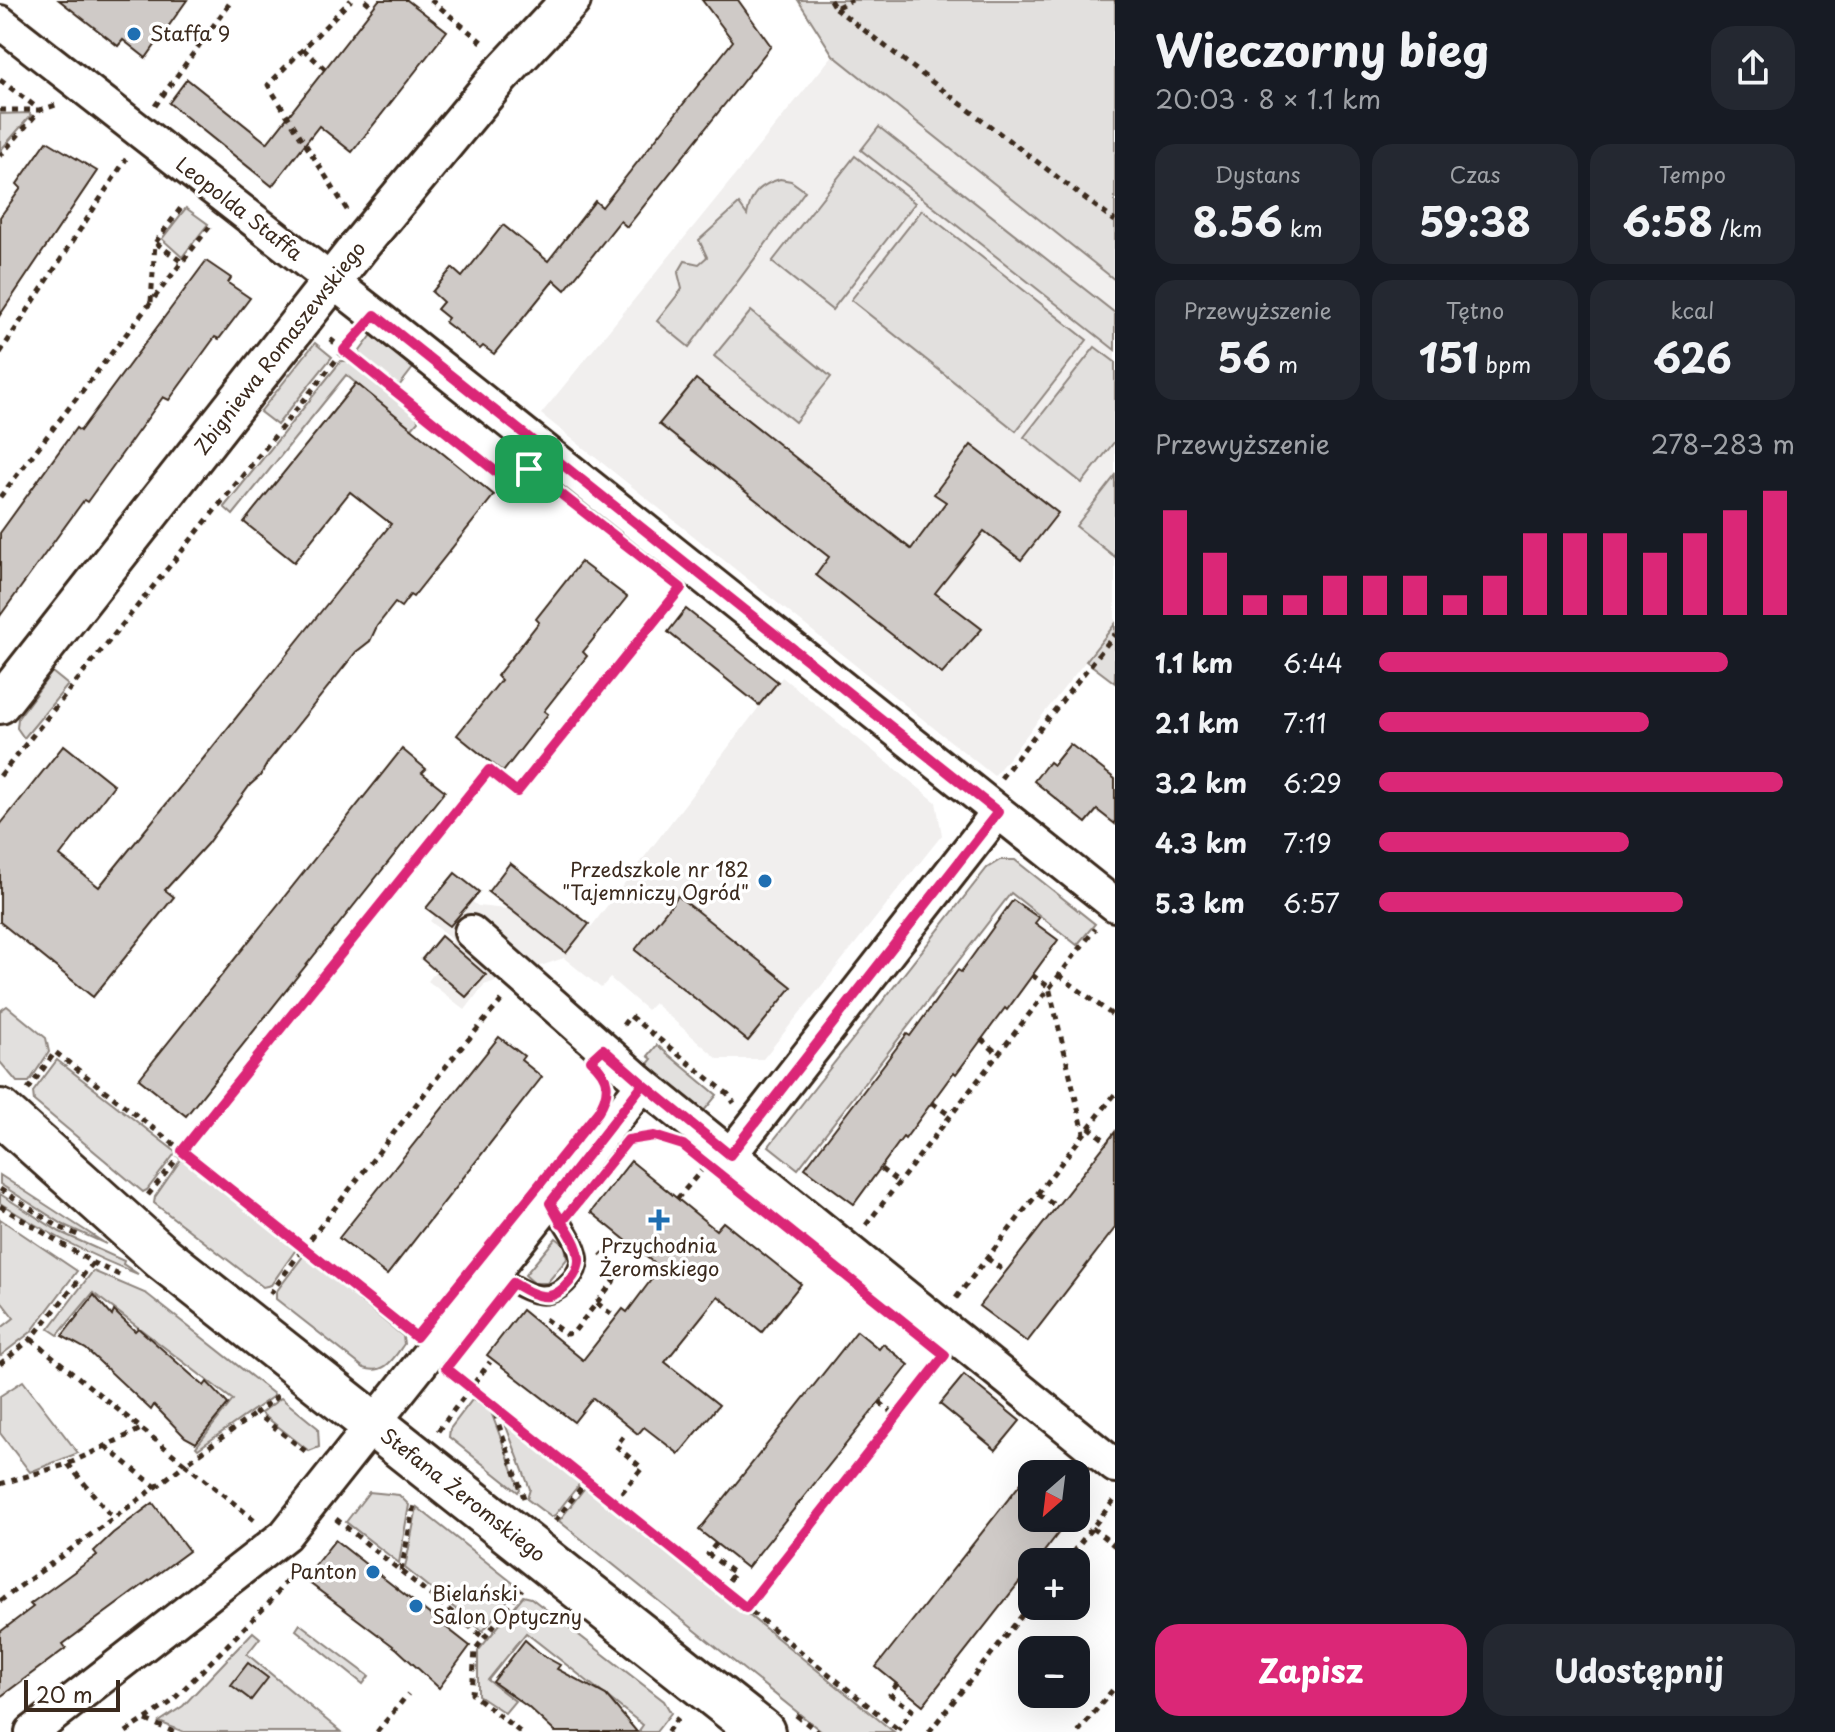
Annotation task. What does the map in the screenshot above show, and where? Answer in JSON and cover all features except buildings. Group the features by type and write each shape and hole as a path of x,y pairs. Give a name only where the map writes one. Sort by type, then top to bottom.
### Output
{"main road":[{"name":"Stefana Żeromskiego","path":"11,1105 163,1258"},
{"name":"Stefana Żeromskiego","path":"0,1152 163,1258 762,1732"}],"street":[{"name":"Zbigniewa Romaszewskiego","path":"4,689 500,76 571,0"},
{"name":"Leopolda Staffa","path":"0,22 997,799 1108,913"},
{"path":"718,1160 751,1129 997,799"},
{"path":"471,932 643,1084 718,1160 1115,1466"},
{"path":"32,1732 285,1535 643,1084"}],"lane":[{"path":"493,1272 531,1293 548,1296 562,1289 574,1275 580,1261 575,1244 550,1203"}],"path":[{"path":"152,110 232,0"},
{"path":"349,213 268,85 351,0"},
{"path":"365,0 373,7"},
{"path":"431,0 487,46"},
{"path":"830,0 835,8 1115,221"},
{"path":"835,8 852,0"},
{"path":"303,49 325,69"},
{"path":"0,110 40,110 0,156"},
{"path":"0,353 128,156"},
{"path":"150,303 155,243 186,201"},
{"path":"0,497 213,222"},
{"path":"155,243 182,262"},
{"path":"0,776 375,315"},
{"path":"344,350 515,487 529,469"},
{"path":"145,1199 489,770 517,792 681,588"},
{"path":"997,799 1115,634"},
{"path":"863,1229 1108,913"},
{"path":"1032,975 1049,987 1084,1133"},
{"path":"1059,975 1115,1017"},
{"path":"267,1297 451,1060 508,993"},
{"path":"603,1049 630,1016 728,1094 751,1129"},
{"path":"981,1039 998,1054"},
{"path":"11,1105 55,1052 305,1246 416,1337"},
{"path":"952,1303 1115,1094"},
{"path":"932,1103 951,1116"},
{"path":"1089,1127 1108,1143"},
{"path":"677,1199 718,1160"},
{"path":"881,1169 899,1183"},
{"path":"1038,1194 1057,1207"},
{"path":"987,1258 1005,1272"},
{"path":"0,1364 31,1339 93,1263"},
{"path":"597,1303 615,1317"},
{"path":"31,1339 257,1522"},
{"path":"746,1608 945,1355"},
{"path":"432,1438 490,1362"},
{"path":"446,1368 899,1731 912,1710 890,1694 897,1684"},
{"path":"0,1601 280,1395"},
{"path":"491,1402 523,1488 524,1499"},
{"path":"879,1402 897,1416"},
{"path":"256,1413 316,1460"},
{"path":"425,1422 450,1441"},
{"path":"0,1484 68,1464 141,1429"},
{"path":"614,1502 642,1468 616,1446 625,1434"},
{"path":"105,1446 156,1487"},
{"path":"68,1464 113,1518"},
{"path":"544,1514 554,1522 587,1480"},
{"path":"512,1489 534,1507"},
{"path":"401,1571 415,1498"},
{"path":"1076,1548 1115,1499"},
{"path":"327,1531 346,1507"},
{"path":"336,1519 484,1638"},
{"path":"1092,1528 1115,1546"},
{"path":"716,1544 708,1554 734,1573 722,1589"},
{"path":"126,1732 170,1703 269,1603 298,1566"},
{"path":"517,1730 472,1694 475,1650 525,1585"},
{"path":"929,1732 1018,1620"},
{"path":"1078,1732 1115,1687"},
{"path":"377,1732 408,1694"},
{"path":"667,1732 685,1710"},
{"path":"145,1720 174,1732"}],"shaded area":[{"path":"798,0 1115,0 1115,280 833,55"},
{"path":"833,55 1115,280 1115,624 994,776 541,414"},
{"path":"0,114 31,115 0,151"},
{"path":"879,127 1115,313 1115,350 861,150"},
{"path":"855,156 915,203 832,310 772,262"},
{"path":"780,179 791,181 805,191 689,347 657,321 682,289 678,273 685,261 699,264 707,257 699,240 739,204 747,215 757,191"},
{"path":"186,208 208,224 182,257 162,239"},
{"path":"922,210 1087,340 1016,431 851,300"},
{"path":"751,311 831,377 795,422 714,356"},
{"path":"372,335 413,368 399,386 360,356 360,351"},
{"path":"315,343 332,357 277,425 260,412"},
{"path":"1095,347 1115,362 1115,441 1082,483 1024,437"},
{"path":"341,361 350,361 417,413 418,421 411,429 346,375 233,515 224,507"},
{"path":"1115,476 1115,557 1076,526"},
{"path":"1115,624 1115,683 1086,661"},
{"path":"52,672 68,685 24,738 17,728 18,718"},
{"name":"Przedszkole nr 182 \"Tajemniczy Ogród\"","path":"782,677 936,802 942,835 763,1059 718,1059 654,1003 647,1010 610,978 601,988 564,958 484,985 465,1010 428,981 447,957 453,940 430,921 455,889 478,906 506,909 533,878 591,927"},
{"path":"1000,860 1015,860 1095,924 1077,945 1011,893 798,1169 769,1146 987,868"},
{"path":"7,1006 46,1038 49,1052 29,1082 17,1082 0,1062 0,1011"},
{"path":"657,1045 717,1095 703,1112 649,1069 647,1065 652,1059 648,1056"},
{"path":"57,1060 176,1152 147,1190 143,1192 34,1101 33,1092"},
{"path":"182,1158 297,1248 271,1285 263,1287 154,1203"},
{"path":"0,1175 106,1244 64,1225 0,1184"},
{"path":"0,1194 60,1232 124,1261 123,1264 138,1274 84,1251 34,1224 0,1203"},
{"path":"0,1219 77,1271 31,1332 0,1356 0,1329 14,1318 0,1300"},
{"path":"556,1238 565,1245 567,1259 547,1283 534,1283 525,1275"},
{"path":"304,1255 403,1336 404,1344 388,1364 378,1369 364,1368 276,1299 276,1292"},
{"path":"93,1271 147,1294 275,1395 198,1449 196,1447 233,1400 93,1293 58,1335 49,1329"},
{"path":"23,1381 78,1453 30,1472 0,1433 0,1396"},
{"path":"281,1398 318,1428 319,1447 309,1451 261,1413"},
{"path":"476,1399 491,1412 520,1489 518,1492 449,1437 450,1429"},
{"path":"504,1421 581,1482 555,1515 551,1517 527,1499 530,1489"},
{"path":"587,1485 894,1732 822,1732 559,1521"},
{"path":"369,1492 399,1495 409,1505 399,1563 346,1522"},
{"path":"417,1507 518,1587 483,1631 405,1568"},
{"path":"523,1596 531,1598 664,1701 671,1713 656,1732 638,1732 643,1725 526,1633 488,1680 515,1701 505,1713 478,1695 478,1651"},
{"path":"300,1624 369,1676 363,1684 296,1630"},
{"path":"253,1632 260,1638 247,1654 341,1732 184,1732 159,1722 183,1706"}],"place":[{"name":"Staffa 9","path":"134,34"},
{"name":"Przedszkole nr 182 \"Tajemniczy Ogród\"","path":"765,881"},
{"name":"Przychodnia Żeromskiego","path":"659,1220"},
{"name":"Panton","path":"373,1572"},
{"name":"Bielański Salon Optyczny","path":"416,1606"}],"route":[{"path":"529,469 515,487 344,350 375,315 998,812 730,1155 643,1084 597,1143 550,1203 561,1223 575,1244 580,1261 574,1275 562,1289 548,1296 531,1293 513,1283 446,1368 746,1608 945,1355 683,1145 654,1136 628,1140 561,1223 550,1203 643,1084 603,1049 591,1060 603,1072 608,1084 607,1098 598,1112 416,1337 182,1151 489,770 517,792 681,588 529,469"}]}
